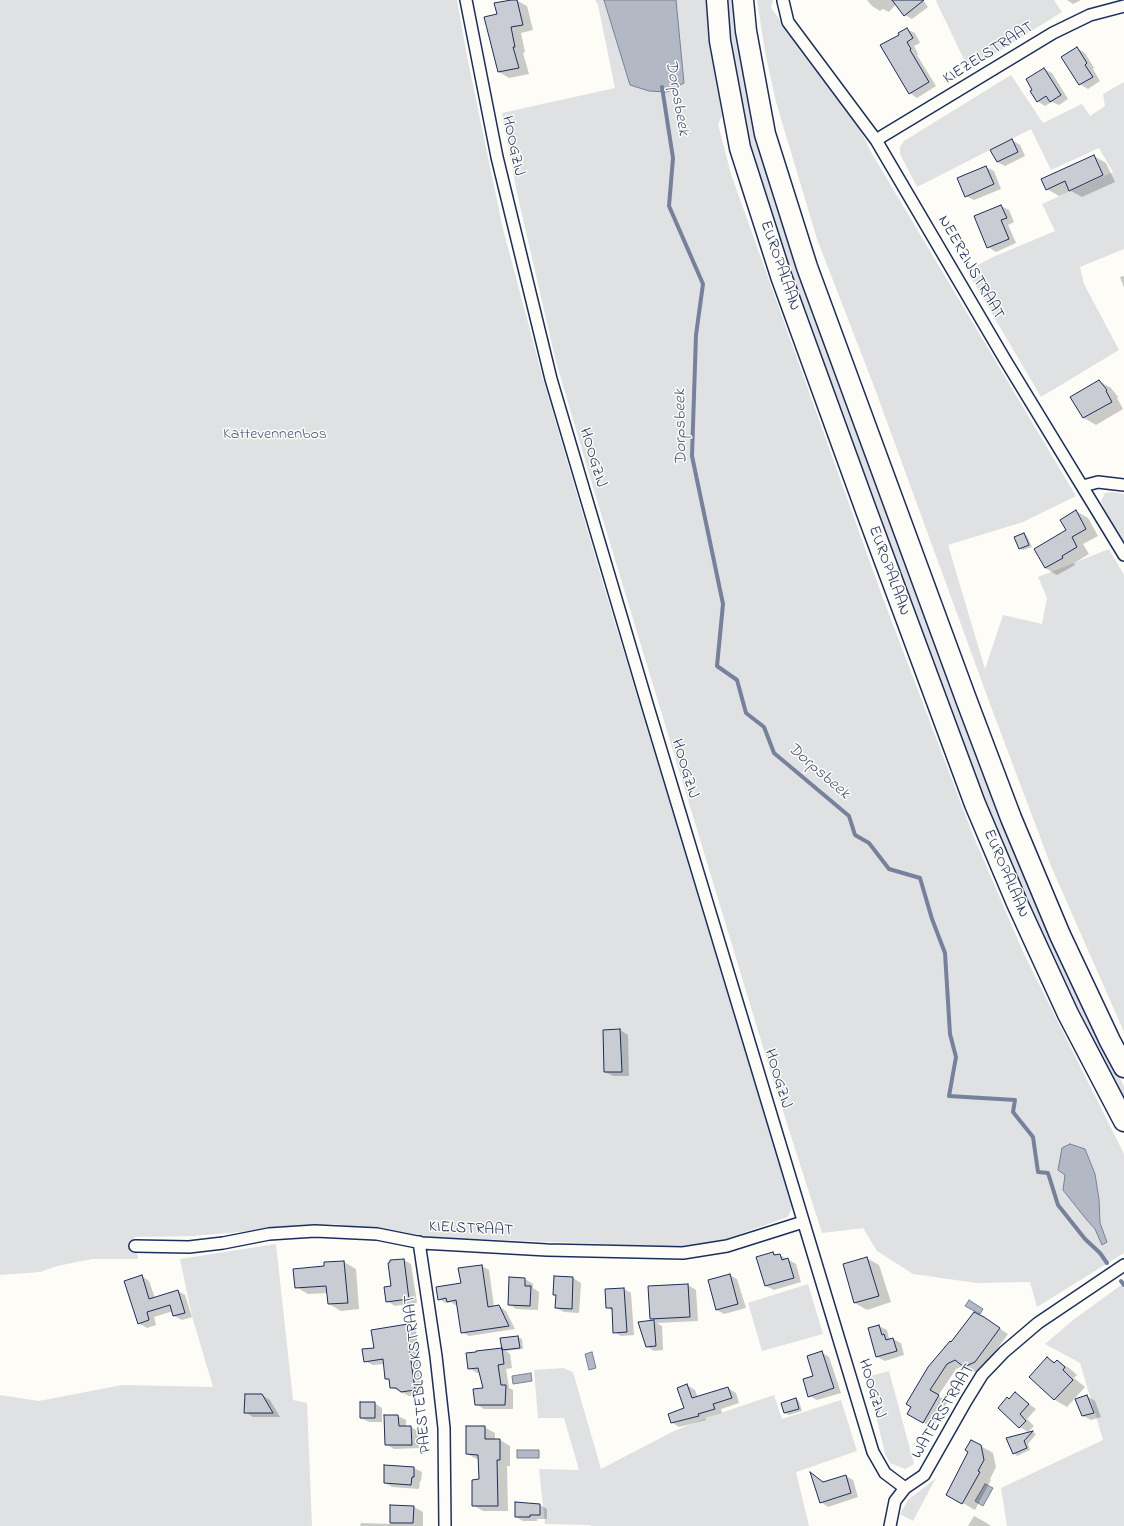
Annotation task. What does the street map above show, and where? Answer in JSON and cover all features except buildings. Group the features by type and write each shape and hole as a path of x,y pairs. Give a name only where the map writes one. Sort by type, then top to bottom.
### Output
{"highway":[{"name":"EUROPALAAN","path":"717,0 720,41 740,148 781,276 975,804 1017,903 1068,1014 1124,1121"},
{"name":"EUROPALAAN","path":"743,0 746,31 764,134 806,267 1011,818 1060,935 1124,1068"}],"street":[{"name":"HOOGZIJ","path":"466,0 497,157 551,379 648,707 873,1452 885,1473 905,1488"},
{"name":"NEERZIJSTRAAT","path":"783,1 788,22 876,140 1004,358 1124,555"},
{"name":"KIEZELSTRAAT","path":"876,140 1053,33 1090,15 1124,6"},
{"path":"1083,486 1098,482 1124,485"},
{"name":"KIELSTRAAT","path":"135,1246 189,1247 223,1243 269,1234 315,1231 377,1234 420,1242 547,1250 683,1253 727,1246 803,1222"},
{"name":"PAESTEBLOOKSTRAAT","path":"420,1242 436,1356 444,1428 445,1526"},
{"name":"WATERSTRAAT","path":"905,1488 924,1476 982,1375 1004,1352 1038,1323 1124,1265"},
{"path":"890,1526 890,1518 895,1501 905,1488"}],"green space":[{"name":"Kattevennenbos","path":"0,0 457,0 467,56 503,229 542,375 601,577 792,1207 788,1217 720,1241 681,1247 426,1237 334,1224 193,1236 134,1237 138,1259 92,1259 57,1266 40,1272 0,1275"},
{"path":"595,0 604,0 630,85 683,83 676,0 706,0 711,50 722,116 718,124 731,174 881,593 973,835 1024,954 1124,1154 1124,1253 1037,1307 1030,1282 977,1283 913,1274 877,1251 863,1228 822,1233 773,1080 556,362 517,193 502,113 615,88 598,5","holes":["1095,1174 1099,1199 1100,1223 1107,1242 1102,1245 1095,1229 1064,1190 1065,1175"]},
{"path":"723,0 736,0 740,37 985,776 1033,899 1080,1000 1124,1086 1124,1101 1084,1027 1025,900 971,771 778,237 758,174 744,120 728,43"},
{"path":"757,0 773,0 771,8 857,123 871,152 1076,496 1023,522 948,545 985,669 1003,615 1042,624 1047,598 1038,577 1109,549 1124,575 1124,1032 1051,866 875,389 817,239 776,102 765,52"},
{"path":"1054,0 1062,12 969,70 936,1"},
{"path":"1011,75 1043,123 1082,104 1090,116 1105,106 1103,94 1124,82 1124,249 1080,267 1084,284 1119,350 1041,397 967,271 993,257 1055,231 1042,204 1113,172 1099,148 1051,170 1031,129 917,187 900,154 900,147 904,141"},
{"path":"1113,492 1124,494 1124,543 1105,511 1101,501 1105,493"},
{"path":"276,1244 293,1400 307,1403 312,1526 0,1526 0,1395 39,1401 122,1385 213,1387 192,1316 180,1259"},
{"path":"1124,1283 1124,1526 1007,1526 1001,1488 1103,1440 1080,1363 1045,1344 1073,1320"},
{"path":"808,1284 823,1334 762,1351 748,1303"},
{"path":"563,1368 573,1372 601,1469 672,1432 706,1418 774,1395 782,1419 841,1400 857,1451 796,1472 809,1526 591,1526 545,1524 539,1469 579,1470 564,1418 538,1418 534,1370"},
{"path":"889,1371 914,1464 905,1469 890,1463 885,1454 867,1377"},
{"path":"936,1478 913,1521 900,1514 908,1500"}],"shaded area":[{"path":"604,0 676,0 684,83 667,92 649,91 630,85"},
{"path":"1070,1144 1085,1149 1095,1174 1099,1199 1100,1223 1107,1242 1102,1245 1095,1229 1063,1190 1065,1175 1058,1170 1062,1148"},
{"path":"969,1300 983,1309 980,1314 965,1306"},
{"path":"592,1352 596,1368 589,1370 585,1354"},
{"path":"531,1373 532,1381 513,1384 512,1376"},
{"path":"517,1450 539,1450 539,1458 517,1458"},
{"path":"985,1484 993,1488 983,1506 975,1501"}],"waterway":[{"name":"Dorpsbeek","path":"662,87 673,158 669,206 703,284 696,335 692,456 723,604 717,666 737,680 746,713 764,727 774,753 849,816 855,835 869,843 889,869 920,878 932,919 945,953 950,1034 956,1057 949,1096 1015,1100 1013,1112 1033,1137 1038,1172 1048,1173 1058,1205 1085,1239 1100,1253 1107,1263"},
{"name":"Dorpsbeek","path":"1121,1281 1124,1285"}]}
